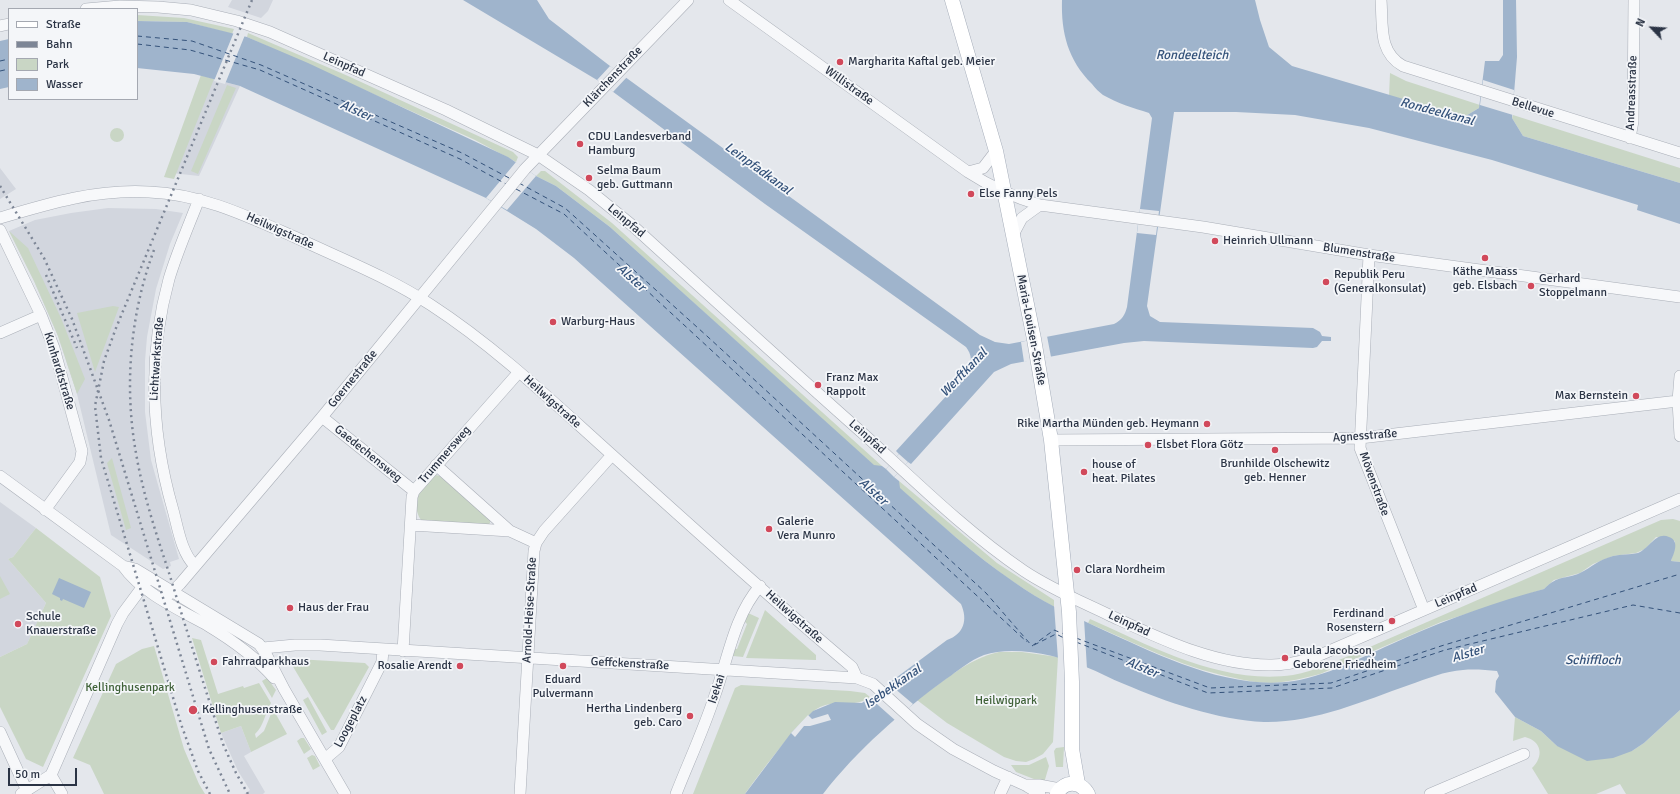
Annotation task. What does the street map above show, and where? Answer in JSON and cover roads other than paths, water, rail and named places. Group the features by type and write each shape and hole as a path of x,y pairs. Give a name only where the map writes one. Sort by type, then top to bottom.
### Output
{"main road":[{"name":"Maria-Louisen-Straße","path":"952,0 996,151 1038,359 1050,440 1069,612 1072,667 1072,749 1069,789"}],"street":[{"name":"Klärchenstraße","path":"538,155 688,0"},
{"name":"Willistraße","path":"729,0 968,172 986,184 1005,193"},
{"name":"Bellevue","path":"1381,0 1382,38 1390,55 1399,64 1513,102 1680,153"},
{"name":"Andreasstraße","path":"1630,138 1633,121 1634,0"},
{"name":"Leinpfad","path":"97,8 120,6 174,8 237,21 306,48 446,110 538,155 589,190 633,226 893,461 972,530 1008,559 1025,571 1067,595 1178,645 1234,661 1272,665 1313,658 1680,499"},
{"path":"968,172 983,168 996,151"},
{"name":"Goernestraße","path":"163,600 195,566 322,417 538,155"},
{"name":"Heilwigstraße","path":"0,218 55,201 85,195 116,192 152,192 199,199 242,214 380,276 420,297 481,340 519,372 852,667 857,678"},
{"name":"Blumenstraße","path":"1005,193 1040,205 1139,219 1158,220 1369,255 1680,297"},
{"name":"Lichtwarkstraße","path":"195,566 187,556 166,486 158,443 154,388 156,352 161,311 175,262 199,199"},
{"path":"1013,235 1022,218 1040,205"},
{"name":"Kunhardtstraße","path":"0,230 41,315 60,368 82,454 79,464 45,510"},
{"name":"Mövenstraße","path":"1369,255 1360,438 1364,460 1424,610"},
{"path":"0,333 41,315"},
{"name":"Trummersweg","path":"403,651 410,525 414,492 436,465 519,372"},
{"path":"1680,376 1678,401 1680,436"},
{"name":"Agnesstraße","path":"1050,440 1360,438 1678,401"},
{"name":"Gaedechensweg","path":"322,417 414,492"},
{"name":"Arnold-Heise-Straße","path":"520,794 534,551 536,543 544,531 612,455"},
{"path":"436,465 510,531 536,543"},
{"path":"0,476 122,566 130,576 172,592"},
{"path":"410,525 510,531"},
{"path":"146,582 163,600"},
{"path":"0,732 24,792 50,776 117,624 123,613 146,582"},
{"name":"Isekai","path":"676,794 713,703 729,649 750,599 760,586"},
{"name":"Loogeplatz","path":"172,592 252,638 263,648 265,661"},
{"name":"Loogeplatz","path":"163,600 265,661 284,689 325,759 339,747 382,662 383,650"},
{"name":"Loogeplatz","path":"208,626 229,626"},
{"path":"263,648 306,645 403,651"},
{"name":"Geffckenstraße","path":"403,651 857,678"},
{"path":"857,678 866,680 905,713 953,749 1025,784 1040,794"},
{"path":"1430,794 1524,754"},
{"path":"325,759 345,794"},
{"path":"50,776 62,794"},
{"path":"1000,794 1008,777"},
{"path":"1025,784 1039,784 1069,789"}],"water":[{"path":"463,0 537,0 549,19 610,66 980,335 995,342 1009,344 1114,324 1123,317 1127,307 1152,118 1149,113 1119,103 1103,95 1084,75 1072,56 1065,35 1062,0 1255,0 1269,47 1292,66 1464,117 1479,108 1485,61 1499,61 1503,55 1503,0 1516,0 1517,57 1512,118 1523,136 1680,183 1680,224 1637,210 1638,205 1492,160 1369,128 1295,115 1236,112 1174,112 1147,306 1150,316 1160,322 1313,328 1320,332 1322,336 1331,337 1331,341 1322,341 1317,347 1313,348 1144,341 1124,343 1011,364 994,372 911,464 908,462 894,477 899,481 900,488 970,549 1014,582 1044,601 1077,618 1169,659 1194,668 1244,681 1269,683 1294,681 1336,669 1456,617 1508,599 1544,589 1558,579 1580,573 1608,558 1616,555 1638,553 1660,536 1669,537 1675,544 1675,551 1671,561 1680,562 1680,710 1644,743 1632,751 1613,758 1587,761 1557,746 1541,731 1515,717 1495,692 1496,681 1499,676 1497,671 1471,670 1449,672 1320,715 1301,719 1264,722 1229,718 1192,709 1140,691 1086,667 1049,655 1022,651 996,652 979,657 964,666 896,718 850,762 823,794 745,794 791,733 813,711 835,702 862,703 957,634 961,630 964,621 961,604 574,258 536,229 486,198 240,86 194,74 138,68 138,21 187,22 247,37 308,63 508,157 536,176 556,186 610,227 874,465 882,466 886,469 899,454 896,451 969,371 971,362 966,347 765,204 597,80"},
{"path":"8,39 8,87 0,89 0,41"},
{"path":"59,578 91,592 84,608 63,599 62,601 60,598 52,594"}],"railway":[{"path":"210,794 198,771 181,724 101,458 95,406 104,361 116,328 252,0"},
{"path":"0,186 44,258 72,319 109,420 209,749 230,794"},
{"path":"154,250 139,299 132,351 130,402 136,453 142,484 151,515 223,744 236,773 248,794"},
{"path":"46,275 77,348"}],"place":[{"name":"Margharita Kaftal geb. Meier","path":"840,62"},
{"name":"CDU Landesverband Hamburg","path":"580,144"},
{"name":"Selma Baum geb. Guttmann","path":"589,178"},
{"name":"Else Fanny Pels","path":"971,194"},
{"name":"Heinrich Ullmann","path":"1215,241"},
{"name":"Käthe Maass geb. Elsbach","path":"1485,258"},
{"name":"Republik Peru (Generalkonsulat)","path":"1326,282"},
{"name":"Gerhard Stoppelmann","path":"1531,286"},
{"name":"Warburg-Haus","path":"553,322"},
{"name":"Franz Max Rappolt","path":"818,385"},
{"name":"Max Bernstein","path":"1636,396"},
{"name":"Rike Martha Münden geb. Heymann","path":"1207,424"},
{"name":"Elsbet Flora Götz","path":"1148,445"},
{"name":"Brunhilde Olschewitz geb. Henner","path":"1275,450"},
{"name":"house of heat. Pilates","path":"1084,472"},
{"name":"Galerie Vera Munro","path":"769,529"},
{"name":"Clara Nordheim","path":"1077,570"},
{"name":"Haus der Frau","path":"290,608"},
{"name":"Ferdinand Rosenstern","path":"1392,621"},
{"name":"Schule Knauerstraße","path":"18,624"},
{"name":"Paula Jacobson, Geborene Friedheim","path":"1285,658"},
{"name":"Fahrradparkhaus","path":"214,662"},
{"name":"Rosalie Arendt","path":"460,666"},
{"name":"Eduard Pulvermann","path":"563,666"},
{"name":"Kellinghusenstraße","path":"193,710"},
{"name":"Hertha Lindenberg geb. Caro","path":"690,716"}],"water label":[{"name":"Rondeelteich","path":"1192,56"},
{"name":"Alster","path":"356,111"},
{"name":"Rondeelkanal","path":"1437,112"},
{"name":"Leinpfadkanal","path":"758,169"},
{"name":"Alster","path":"631,278"},
{"name":"Werftkanal","path":"964,373"},
{"name":"Alster","path":"873,492"},
{"name":"Alster","path":"1468,654"},
{"name":"Schiffloch","path":"1593,661"},
{"name":"Alster","path":"1142,668"},
{"name":"Isebekkanal","path":"893,687"}],"park label":[{"name":"Kellinghusenpark","path":"130,688"},
{"name":"Heilwigpark","path":"1006,701"}]}
